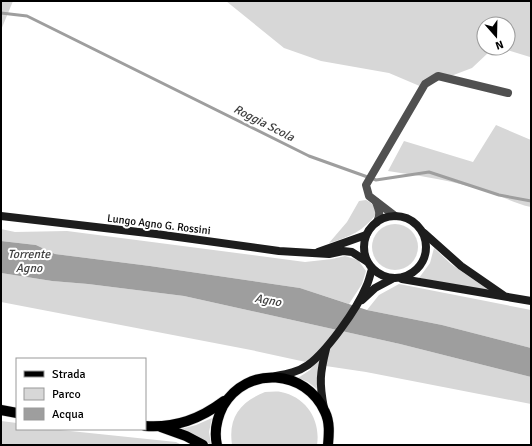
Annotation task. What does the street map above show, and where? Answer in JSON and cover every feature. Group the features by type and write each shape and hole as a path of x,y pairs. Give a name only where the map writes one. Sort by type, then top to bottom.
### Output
{"main road":[{"name":"Lungo Agno G. Rossini","path":"1,216 276,250 329,254 343,251 352,252 366,261 372,269 384,277 392,279"},
{"path":"377,222 384,218 395,216 411,220 461,266 505,296"},
{"name":"Lungo Agno G. Rossini","path":"314,253 366,235 377,222"},
{"path":"358,303 376,288 392,279 410,276 418,269 424,261 427,251 426,241 422,231"},
{"path":"366,235 364,248 366,261"},
{"path":"146,426 161,427 190,421 210,412 228,399 240,387 255,380 293,373 307,365 326,348 358,303 372,269"},
{"path":"401,278 531,301"},
{"path":"326,348 320,370 320,390 329,430 328,445"},
{"path":"272,377 289,379 304,386 317,398 326,412"},
{"path":"217,445 216,428 220,412 228,399"},
{"path":"1,410 16,413"},
{"path":"161,427 186,436 203,445"}],"street":[{"path":"395,216 369,196 366,185 425,84 438,76 508,93"},
{"path":"376,202 380,211 377,222"}],"green space":[{"path":"1,1 13,1 1,30"},
{"path":"226,1 531,1 530,57 516,53 516,16 476,16 476,56 485,56 472,68 422,87 389,73 321,61 284,48"},
{"path":"496,125 531,140 531,207 463,185 388,171 404,141 473,162"},
{"path":"366,200 372,204 375,209 376,214 372,220 356,233 329,243 347,222 359,201"},
{"path":"400,224 412,230 417,238 417,256 412,264 404,269 390,270 378,264 373,256 372,242 378,230 386,225"},
{"path":"1,229 15,232 67,231 305,262 345,256 358,260 366,271 362,284 349,304 300,288 55,254 36,245 1,241"},
{"path":"434,248 451,264 490,291 419,278 430,263"},
{"path":"1,273 52,281 184,296 400,344 531,377 531,404 366,372 319,365 317,389 308,382 298,378 310,370 315,364 251,350 1,302"},
{"path":"399,284 531,310 531,348 442,325 367,310 379,295"},
{"path":"265,392 279,392 290,395 304,404 310,411 317,427 317,445 232,445 232,426 238,412 249,401"},
{"path":"212,418 209,432 211,445 197,436 177,430 196,425"},
{"path":"1,421 16,423 16,430 61,430 176,442 182,445 1,445"}],"water":[{"name":"Torrente Agno","path":"1,241 36,245 55,254 300,288 367,310 442,325 531,348 531,377 400,344 184,296 52,281 1,273"}],"waterway":[{"name":"Roggia Scola","path":"1,13 27,16 309,156 376,180 429,172 499,195 531,201"}],"water label":[{"name":"Agno","path":"268,300"}]}
